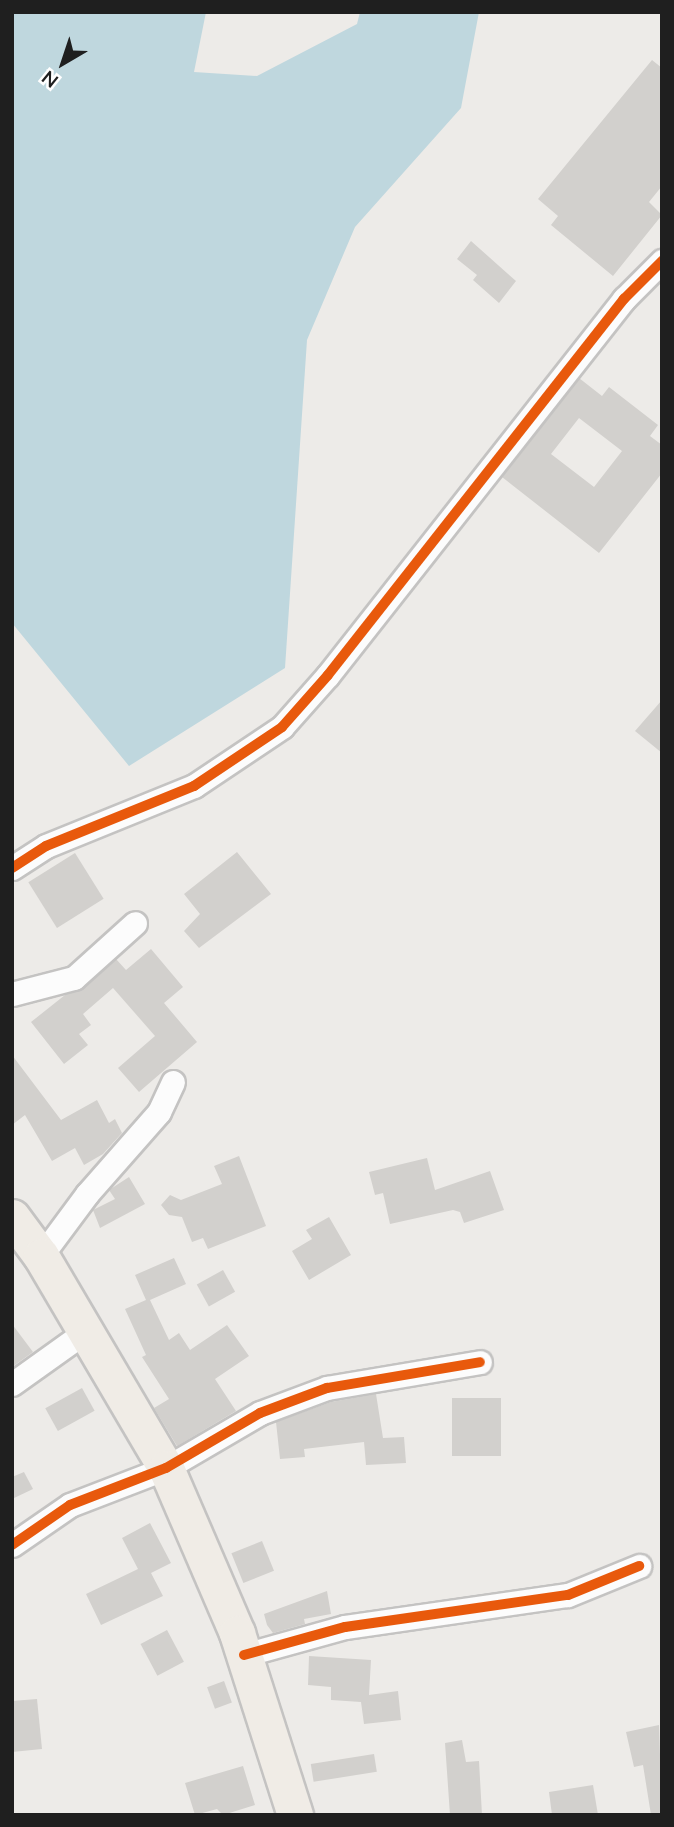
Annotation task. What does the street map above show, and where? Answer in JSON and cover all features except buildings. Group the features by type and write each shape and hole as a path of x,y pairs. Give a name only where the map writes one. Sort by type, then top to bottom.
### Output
{"main road":[{"path":"12,1217 41,1256 166,1468 244,1655 295,1815"}],"street":[{"path":"15,861 194,786 282,727 328,675 624,299 662,261"},
{"path":"12,994 74,978 135,923"},
{"path":"41,1256 87,1194 159,1112 173,1082"},
{"path":"12,1384 86,1331"},
{"path":"12,1545 70,1504 166,1468 261,1413 327,1388 480,1362"},
{"path":"244,1655 345,1627 568,1595 639,1566"}],"water":[{"path":"13,12 206,12 194,72 257,76 357,24 360,12 479,12 461,108 355,227 307,340 285,668 129,766 12,623"}],"cycle path":[{"path":"12,868 46,846 194,786 282,727 328,675 624,299 662,261"},
{"path":"12,1545 70,1505 166,1468 260,1413 327,1388 480,1362"},
{"path":"244,1655 345,1627 568,1595 639,1566"}]}
